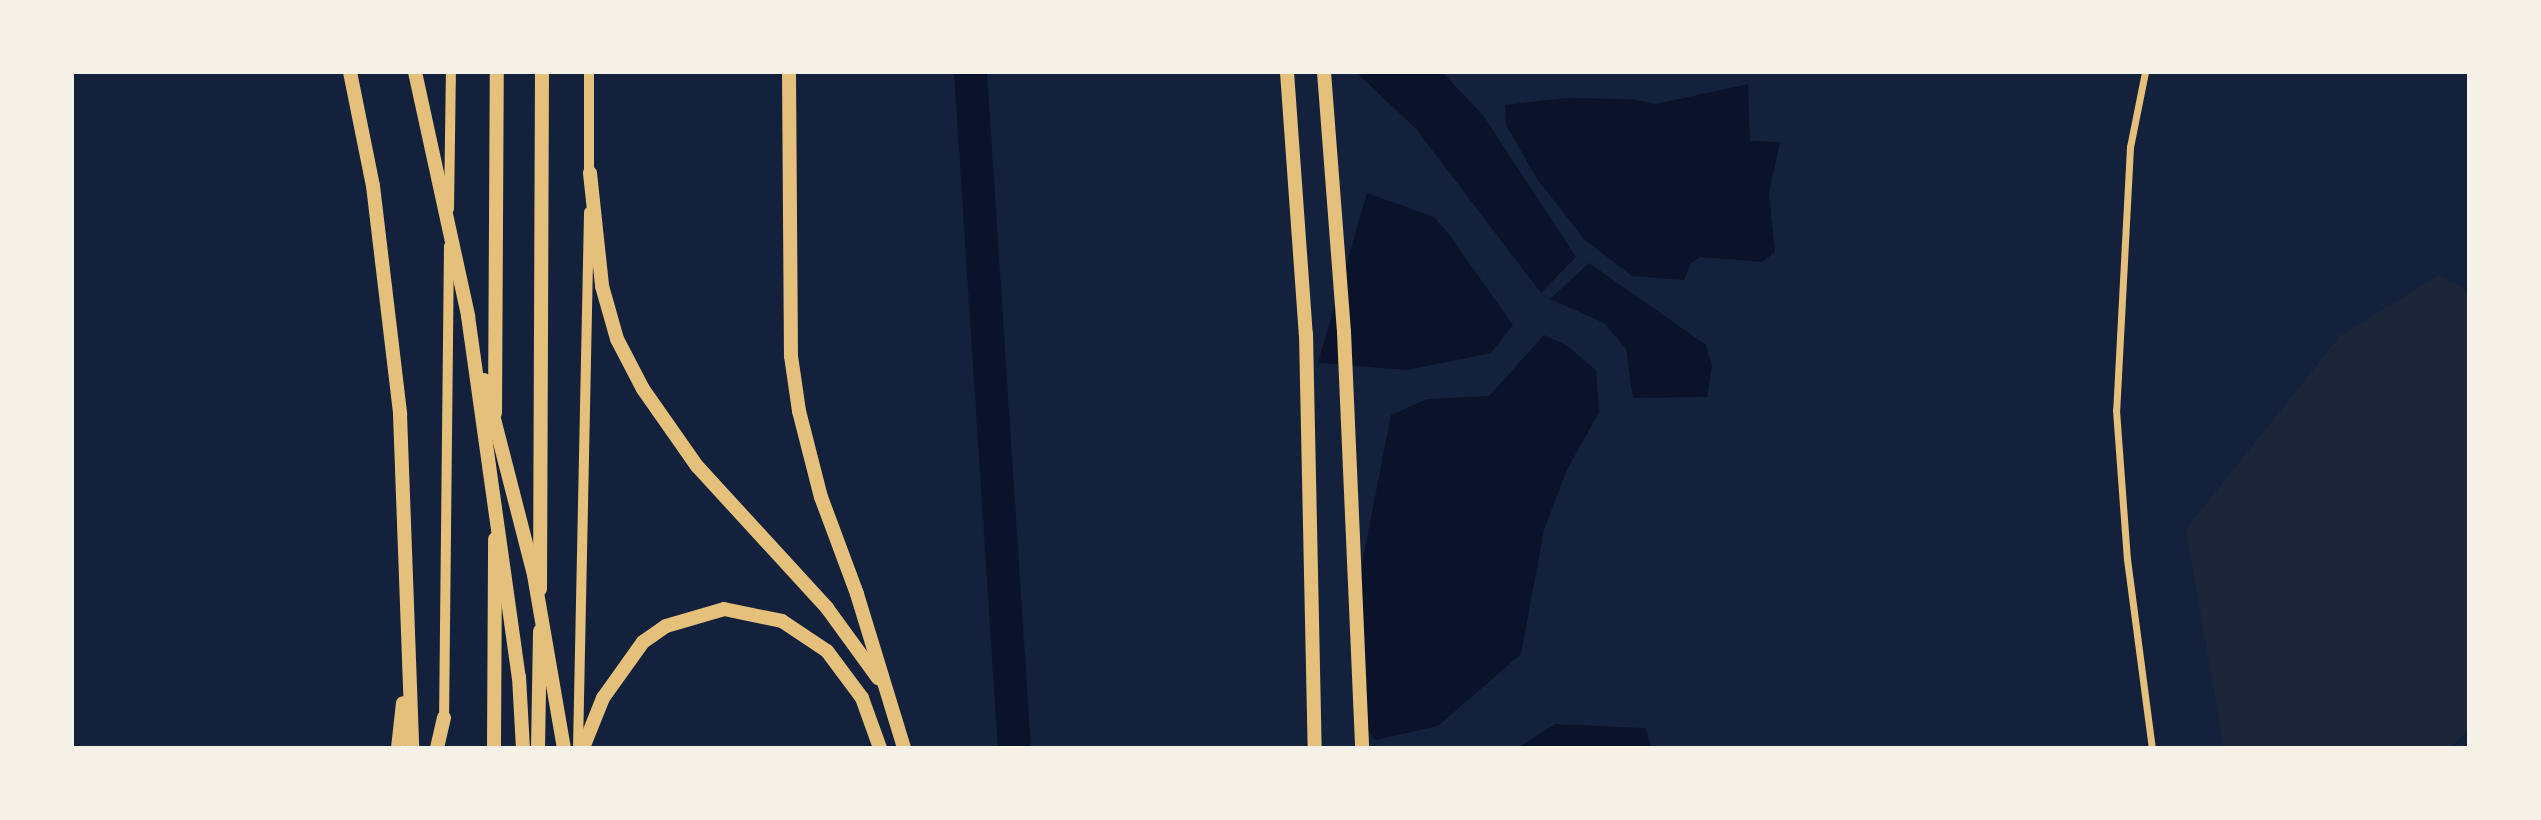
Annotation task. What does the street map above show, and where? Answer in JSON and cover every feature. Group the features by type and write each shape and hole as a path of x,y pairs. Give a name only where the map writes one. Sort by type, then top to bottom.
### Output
{"highway":[{"path":"350,72 373,186 400,414 412,748"},
{"path":"415,72 468,316 523,529 564,748"},
{"path":"494,748 497,72"},
{"path":"538,748 542,72"},
{"path":"789,72 791,356 799,411 821,496 892,704 904,748"},
{"path":"1287,72 1306,334 1315,748"},
{"path":"1324,72 1344,332 1362,748"},
{"path":"590,173 602,286 617,340 642,390 697,466 846,631 892,704"},
{"path":"468,316 519,677 523,748"},
{"path":"581,748 603,698 643,642 666,626 724,609 782,621 827,651 862,698 880,748"},
{"path":"398,748 409,656"},
{"path":"437,748 444,718"}],"street":[{"path":"444,748 451,72"},
{"path":"581,748 590,173 589,72"},
{"path":"2144,72 2130,147 2116,410 2127,559 2152,748"}],"shaded area":[{"path":"1356,72 1442,72 1483,115 1576,257 1541,293 1416,129"},
{"path":"1748,84 1750,141 1780,142 1769,193 1775,252 1762,262 1700,257 1691,263 1684,280 1632,276 1585,240 1537,179 1506,125 1505,105 1565,98 1631,99 1656,104"},
{"path":"1367,193 1434,217 1448,233 1513,325 1491,353 1407,370 1318,363"},
{"path":"1589,263 1706,345 1712,366 1707,397 1633,398 1626,349 1604,323 1550,299"},
{"path":"2439,275 2469,292 2469,729 2450,748 2224,748 2186,529 2340,336"},
{"path":"1544,335 1566,345 1596,370 1599,412 1567,470 1544,530 1521,654 1438,726 1375,740 1357,714 1358,584 1391,415 1427,399 1489,396"},
{"path":"1555,724 1645,728 1652,748 1518,748"}],"waterway":[{"path":"970,72 1014,748"}]}
